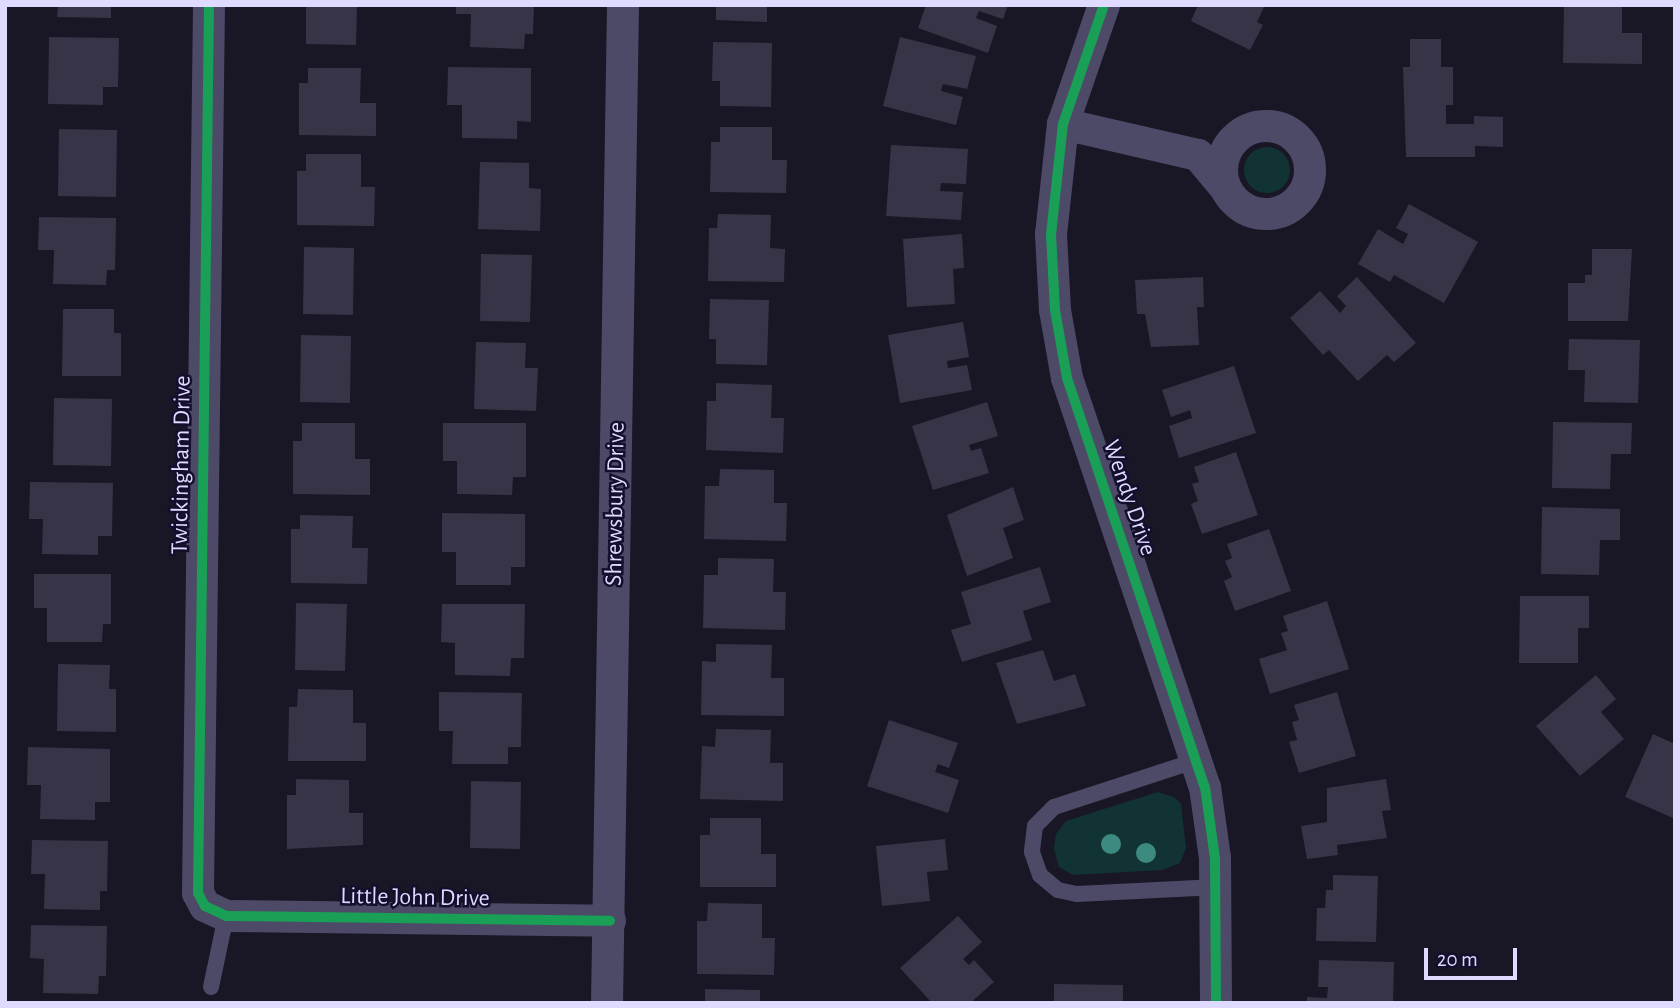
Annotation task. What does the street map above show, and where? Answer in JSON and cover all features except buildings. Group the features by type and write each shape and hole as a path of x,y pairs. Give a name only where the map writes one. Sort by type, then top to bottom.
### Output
{"street":[{"name":"Twickingham Drive","path":"209,5 197,880 205,906 222,916"},
{"name":"Shrewsbury Drive","path":"607,1003 624,5"},
{"name":"Wendy Drive","path":"1104,5 1063,124 1051,234 1055,310 1068,379 1198,760 1212,822 1217,887 1216,1003"},
{"path":"1063,124 1198,155 1247,209 1275,213 1299,199 1310,173 1304,146 1280,128 1266,126 1198,155"},
{"path":"1227,190 1223,161 1238,136"},
{"name":"Little John Drive","path":"222,916 610,921"}],"lane":[{"path":"1198,760 1055,807 1035,826 1032,852 1040,875 1058,890 1077,894 1217,887"},
{"path":"211,987 222,916"}],"green space":[{"path":"1267,147 1276,148 1283,154 1289,161 1289,179 1283,186 1276,192 1267,193 1258,192 1251,186 1245,179 1244,170 1245,161 1251,154 1258,148"},
{"path":"1158,792 1174,797 1181,804 1186,848 1180,863 1163,870 1073,875 1059,867 1054,849 1056,834 1066,821"}],"cycle path":[{"path":"209,5 198,893 205,906 226,916 610,921"},
{"path":"1104,5 1063,124 1051,234 1055,310 1067,378 1205,787 1215,858 1216,1003"}]}
